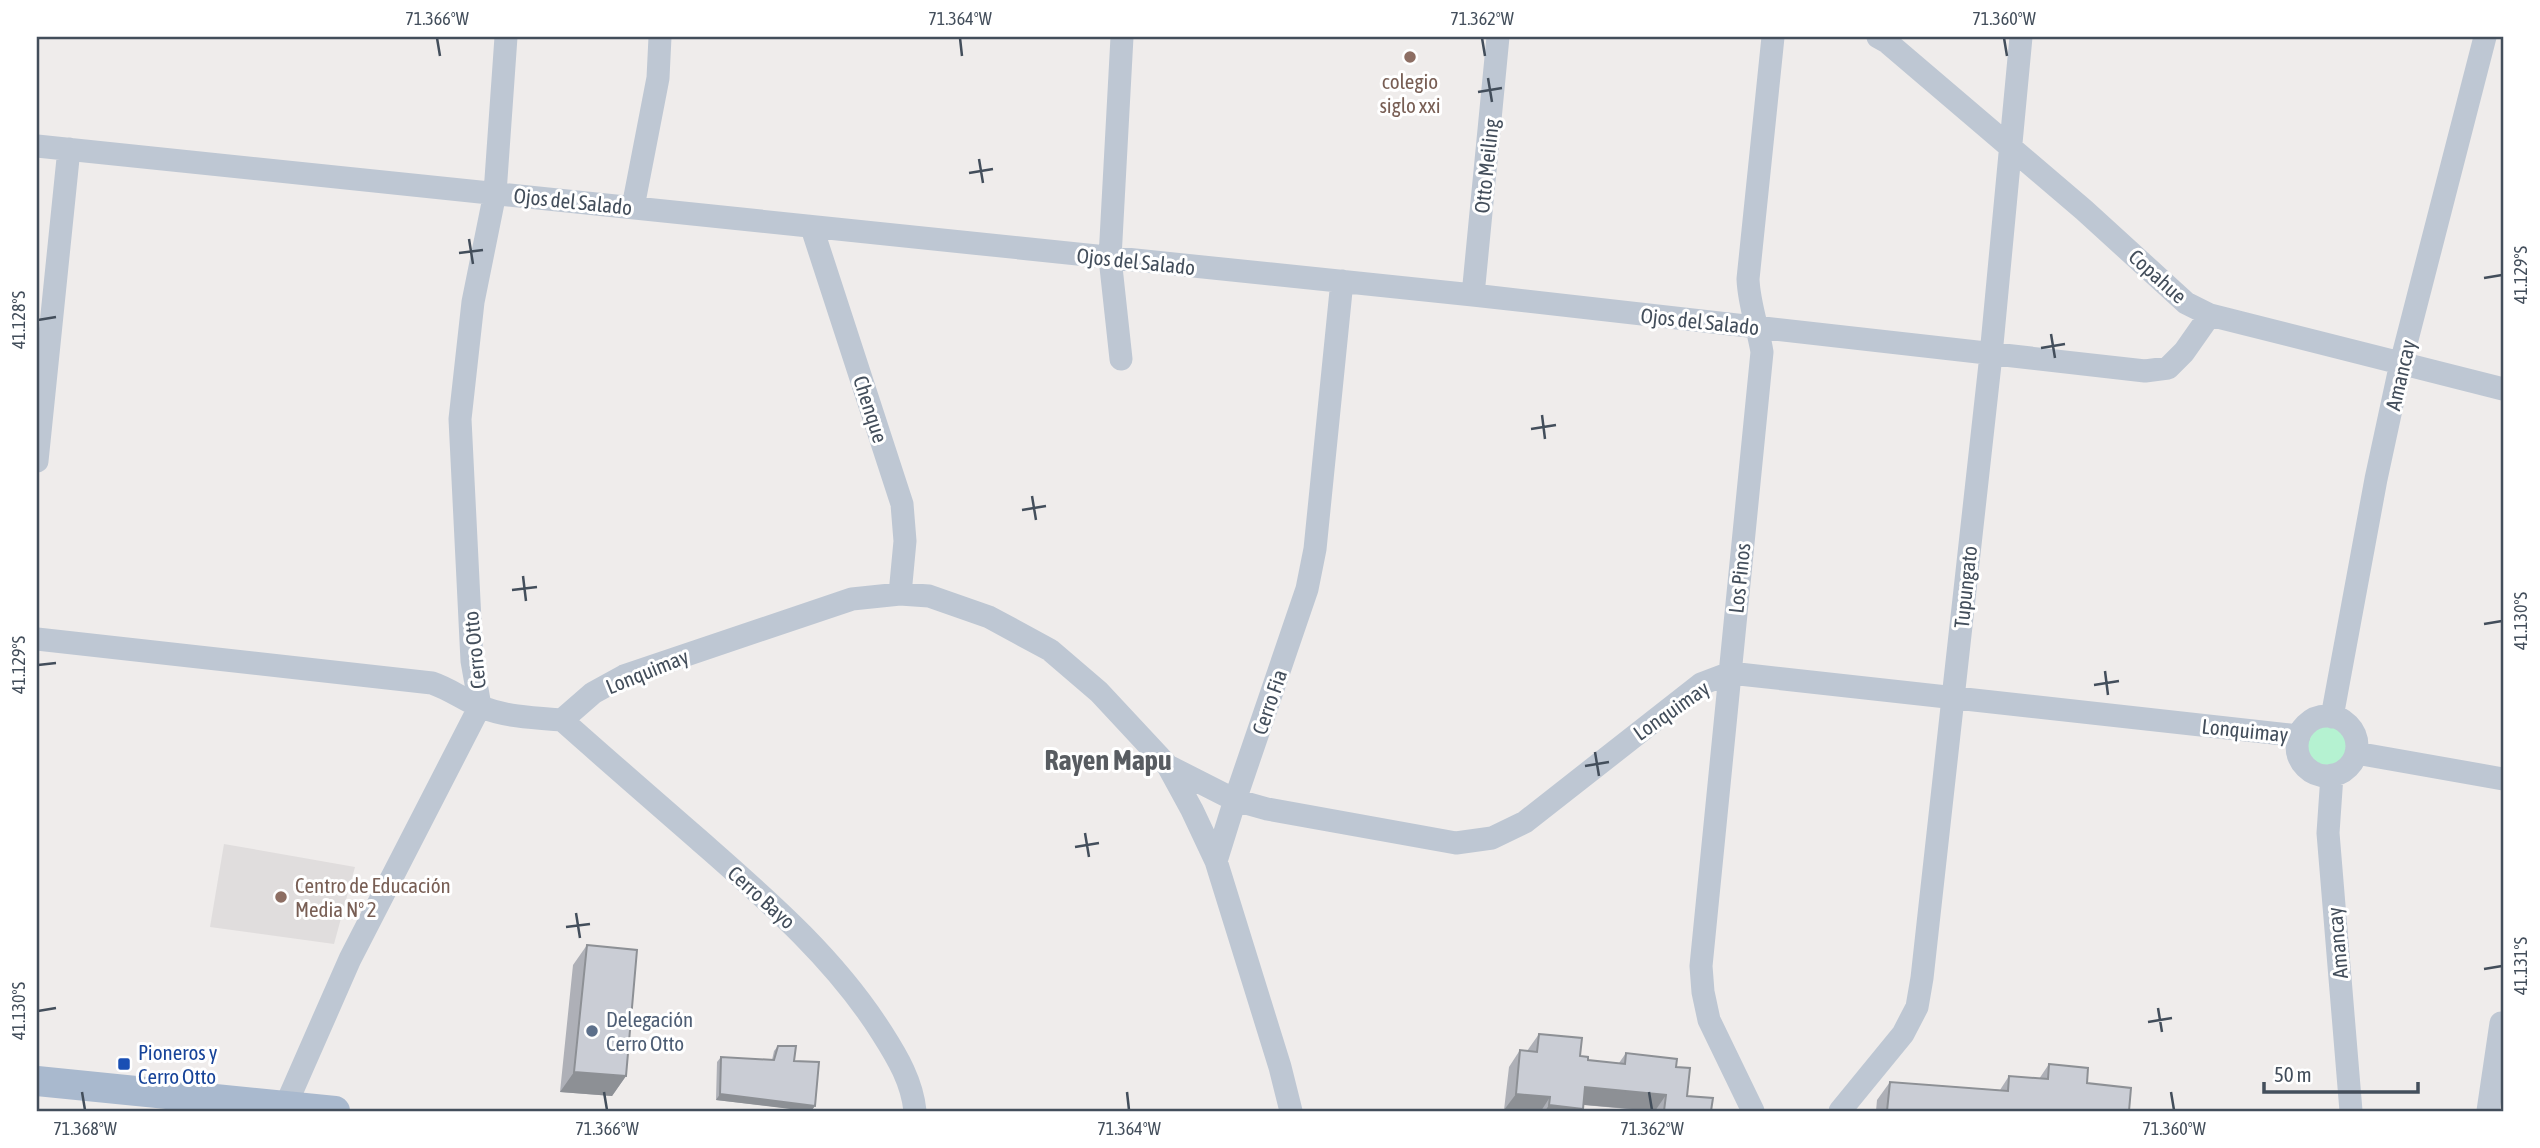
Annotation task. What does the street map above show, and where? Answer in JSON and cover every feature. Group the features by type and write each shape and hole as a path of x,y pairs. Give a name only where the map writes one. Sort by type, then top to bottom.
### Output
{"main road":[{"path":"37,1081 335,1111"}],"street":[{"name":"Cerro Otto","path":"285,1107 349,958 480,706 472,661 460,419 473,302 495,192 506,37"},
{"path":"634,207 658,78 660,37"},
{"path":"1121,359 1110,258 1122,37"},
{"name":"Otto Meiling","path":"1473,295 1498,37"},
{"name":"Los Pinos","path":"1753,1111 1709,1020 1701,966 1762,352 1758,327 1749,304 1748,279 1773,37"},
{"name":"Copahue","path":"1878,37 2084,209 2186,303 2210,315 2503,389"},
{"name":"Tupungato","path":"1840,1111 1903,1034 1917,1007 1990,355 2021,37"},
{"name":"Amancay","path":"2333,717 2376,479 2401,363 2485,37"},
{"name":"Ojos del Salado","path":"37,146 1342,281 2145,371 2168,368 2184,352 2210,315"},
{"path":"37,461 40,398 69,149"},
{"name":"Chenque","path":"812,228 902,504 905,541 900,594"},
{"name":"Cerro Fia","path":"1216,861 1307,589 1315,549 1342,281"},
{"name":"Lonquimay","path":"562,720 593,693 624,676 852,598 900,594 929,596 989,617 1050,650 1099,692 1168,766 1216,861"},
{"path":"37,639 432,683 480,706 519,717 562,720"},
{"name":"Lonquimay","path":"1168,766 1235,800 1267,809 1456,844 1492,838 1525,822 1701,684 1730,673 2299,736"},
{"path":"2332,775 2347,768 2356,753 2355,734 2342,720 2333,717"},
{"name":"Lonquimay","path":"2332,775 2317,774 2304,765 2299,756 2299,736 2316,718 2333,717"},
{"name":"Cerro Bayo","path":"562,720 774,906 840,974 862,1001 897,1057 911,1086 915,1111"},
{"path":"2356,753 2503,779"},
{"name":"Amancay","path":"2332,775 2328,833 2351,1111"},
{"path":"1216,861 1280,1067 1291,1111"},
{"path":"2488,1111 2501,1023"}],"shaded area":[{"name":"Centro de Educación Media Nº 2","path":"224,844 355,867 334,944 210,927"}],"green space":[{"path":"2327,725 2335,726 2341,731 2346,737 2346,753 2341,759 2335,764 2327,765 2319,764 2313,759 2308,753 2307,745 2308,737 2313,731 2319,726"}],"building":[{"name":"Delegación Cerro Otto","path":"587,945 637,950 626,1076 574,1072"},
{"path":"1539,1034 1582,1038 1580,1056 1588,1057 1588,1060 1625,1064 1626,1053 1677,1059 1676,1067 1690,1068 1687,1096 1713,1098 1711,1111 1664,1111 1666,1095 1585,1087 1583,1109 1549,1105 1550,1097 1516,1094 1520,1050 1537,1052"},
{"path":"778,1046 796,1046 794,1061 819,1062 815,1106 720,1094 721,1057 774,1060"},
{"path":"2049,1064 2088,1068 2087,1083 2131,1088 2129,1111 1887,1111 1890,1082 2008,1091 2009,1076 2048,1079"}],"place":[{"name":"colegio siglo xxi","path":"1410,57"},
{"name":"Centro de Educación Media Nº 2","path":"281,897"},
{"name":"Delegación Cerro Otto","path":"592,1031"},
{"name":"Pioneros y Cerro Otto","path":"124,1064"}],"district":[{"name":"Rayen Mapu","path":"1108,760"}]}
